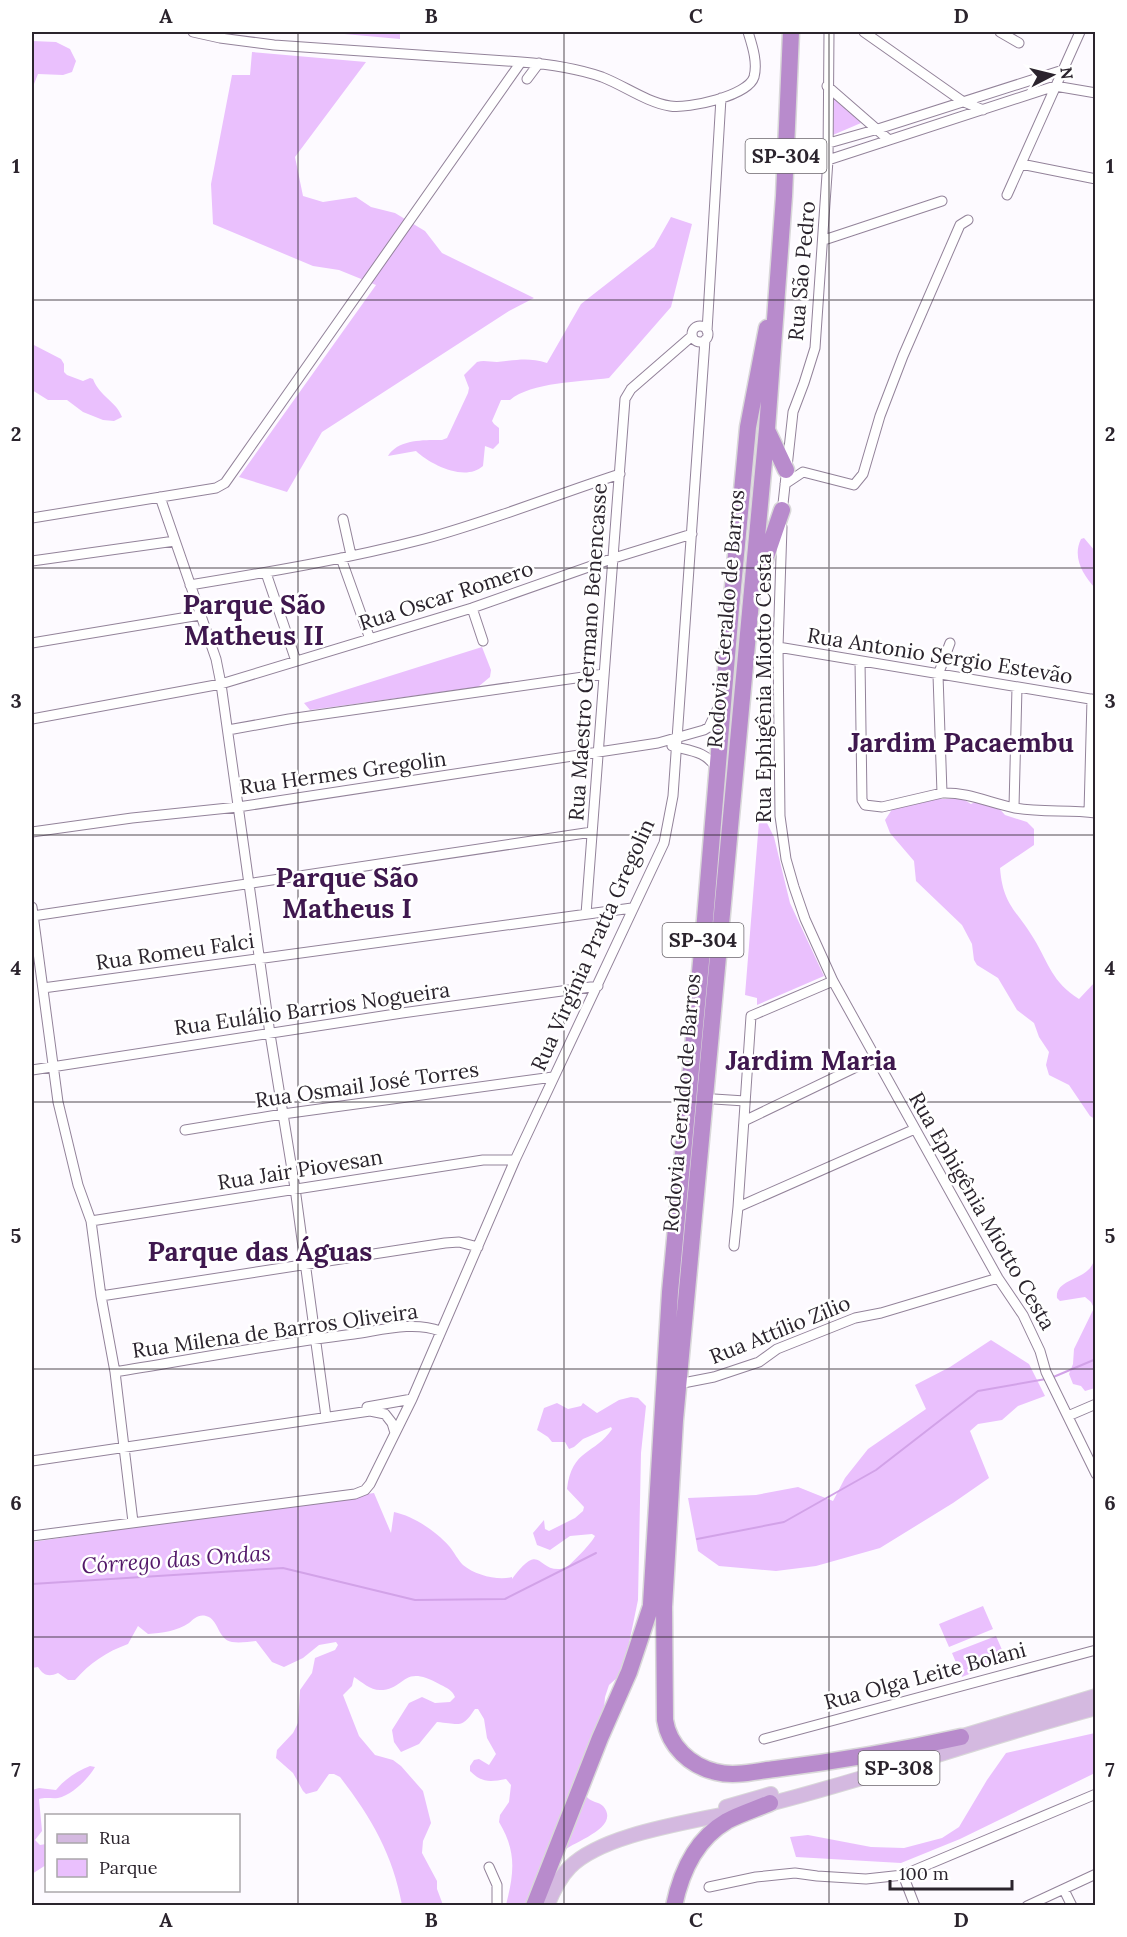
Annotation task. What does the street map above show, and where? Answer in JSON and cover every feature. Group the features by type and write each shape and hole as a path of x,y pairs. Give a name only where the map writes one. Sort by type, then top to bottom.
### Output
{"highway":[{"name":"Rodovia Geraldo de Barros","path":"658,1605 667,1566 678,1384 767,429 779,280 791,32"},
{"name":"Rodovia Geraldo de Barros","path":"658,1605 670,1292 731,608 748,427 760,358 779,280"},
{"path":"767,429 785,477"},
{"path":"749,606 782,510"},
{"path":"693,1226 706,1174 714,1099 720,1017 716,981"},
{"path":"658,1605 666,1729 674,1744 699,1767 728,1774 745,1773 893,1752 961,1737"},
{"path":"534,1905 596,1749 658,1605"},
{"path":"674,1905 680,1879 687,1864 705,1840 725,1822 770,1803"}],"main road":[{"name":"SP-308","path":"699,1818 716,1810 857,1772 1095,1696"},
{"name":"SP-308","path":"547,1905 553,1891 572,1865 595,1850 617,1841 699,1818 717,1816 859,1780 964,1746 1095,1708"}],"street":[{"path":"193,32 274,45 539,63 603,78 667,105 692,105 721,98 752,82 755,62 748,32"},
{"name":"Rua São Pedro","path":"782,510 793,412 815,348 829,142 827,86 829,32"},
{"path":"864,32 962,101 983,110"},
{"path":"1000,32 1019,43"},
{"path":"1007,195 1080,32"},
{"path":"32,518 216,488 225,483 521,62"},
{"path":"527,79 539,63"},
{"path":"829,142 878,129 1063,70"},
{"path":"827,86 890,140"},
{"path":"828,160 1055,86 1095,93"},
{"name":"Rua Virgínia Pratta Gregolin","path":"133,1522 355,1494 365,1490 412,1399 515,1160 664,843 670,818 679,722 721,98"},
{"path":"1021,164 1095,179"},
{"path":"824,240 942,201"},
{"path":"785,477 803,472 854,485 862,476 880,416 921,313 960,225 968,220"},
{"path":"697,326 704,327 706,335 697,341 692,336 693,329 697,326"},
{"name":"Rua Maestro Germano Benencasse","path":"586,914 600,753 625,399 627,394 692,336"},
{"path":"190,585 266,573 427,538 620,474"},
{"path":"160,497 216,659 221,684 270,1034 317,1339 326,1417"},
{"name":"Rua Ephigênia Miotto Cesta","path":"782,510 778,647 780,816 786,859 801,908 834,981 875,1058 998,1278 1023,1315 1040,1351 1046,1372 1095,1474"},
{"path":"343,519 346,557 370,639"},
{"name":"Rua Oscar Romero","path":"32,718 221,684 472,608 614,558 692,534"},
{"path":"32,561 175,541"},
{"path":"266,573 296,661"},
{"path":"472,608 483,641"},
{"path":"32,643 200,615"},
{"path":"942,793 938,675 950,643"},
{"name":"Rua Antonio Sergio Estevão","path":"778,647 1094,700"},
{"path":"860,661 862,800 865,805 872,807 882,807 942,793 962,793 1014,807 1042,811 1092,813 1094,700"},
{"path":"228,730 289,719 604,674"},
{"path":"679,722 698,733 709,727 715,718 725,687"},
{"path":"1014,807 1017,687"},
{"name":"Rua Hermes Gregolin","path":"32,831 238,807 658,743 677,743 698,733"},
{"path":"677,743 706,756 718,770"},
{"path":"32,1536 133,1522 115,1372 101,1296 91,1221 78,1185 58,1102 32,911 249,884 592,832"},
{"name":"Rua Romeu Falci","path":"43,988 632,908"},
{"path":"734,1246 751,1016 834,981"},
{"name":"Rua Eulálio Barrios Nogueira","path":"32,1070 598,986"},
{"path":"744,1121 875,1058"},
{"name":"Rua Osmail José Torres","path":"185,1130 283,1114 553,1077"},
{"path":"714,1099 745,1101"},
{"path":"738,1207 915,1129"},
{"name":"Rua Jair Piovesan","path":"91,1221 483,1160 515,1160"},
{"path":"101,1296 445,1243 459,1242 478,1247"},
{"name":"Rua Attílio Zilio","path":"678,1384 714,1377 759,1362 777,1349 855,1318 881,1313 998,1278"},
{"name":"Rua Milena de Barros Oliveira","path":"115,1372 317,1339 422,1326 440,1331"},
{"path":"354,1413 366,1407 412,1399"},
{"path":"1068,1416 1095,1404"},
{"path":"32,1461 374,1411 385,1414 395,1432"},
{"name":"Rua Olga Leite Bolani","path":"764,1739 1095,1650"},
{"path":"709,1887 756,1877 795,1873 866,1879 903,1875 1095,1794"},
{"path":"489,1867 497,1885 497,1905"},
{"path":"1027,1905 1095,1874"},
{"path":"903,1875 915,1905"},
{"path":"1064,1890 1072,1905"}],"green space":[{"path":"400,32 400,39 333,33"},
{"path":"32,41 56,42 70,49 76,61 72,72 63,75 38,74 32,89"},
{"path":"252,52 366,62 295,157 303,196 323,202 356,197 371,207 395,213 425,231 442,253 534,298 509,311 322,432 287,492 239,477 376,285 339,270 313,266 213,224 211,184 232,75 250,75"},
{"path":"834,96 861,123 833,135"},
{"path":"671,217 692,224 671,307 609,378 543,386 519,394 510,400 501,400 492,421 499,428 499,443 493,449 485,446 483,466 476,471 448,470 430,462 416,451 388,456 392,450 405,443 447,438 468,393 469,388 464,375 477,362 528,360 547,363 581,304 654,247"},
{"path":"32,344 61,359 67,375 83,381 93,379 122,417 114,421 103,420 83,412 67,400 48,400 32,390"},
{"path":"1084,538 1095,551 1095,588 1083,572 1078,559 1081,539"},
{"path":"482,647 491,670 490,677 478,687 310,710 304,703"},
{"path":"936,799 963,799 971,804 979,800 997,806 1005,815 1027,822 1034,829 1034,845 1000,868 1004,891 1052,972 1070,993 1079,999 1095,982 1095,1119 1090,1116 1069,1085 1049,1075 1046,1065 1049,1052 1039,1037 1034,1023 1017,1010 998,978 977,965 972,944 962,925 916,881 914,861 890,833 885,820 893,808"},
{"path":"760,809 774,837 790,903 824,976 757,1005 757,998 745,995"},
{"path":"1095,1259 1095,1388 1085,1391 1081,1386 1073,1384 1069,1374 1073,1364 1074,1349 1094,1308 1085,1297 1060,1301 1057,1293 1063,1285 1088,1270"},
{"path":"991,1340 1029,1364 1045,1396 1018,1406 1002,1420 978,1424 970,1431 989,1478 880,1548 816,1566 776,1571 719,1566 698,1551 688,1498 756,1495 798,1487 833,1501 845,1478 868,1449 926,1409 915,1385 950,1367"},
{"path":"638,1398 646,1406 641,1453 638,1600 627,1653 618,1677 609,1685 587,1770 587,1797 603,1806 607,1814 606,1821 593,1834 562,1852 534,1905 506,1905 511,1883 512,1863 509,1843 499,1822 500,1815 509,1802 511,1785 506,1779 482,1780 470,1771 474,1760 479,1759 489,1765 496,1754 487,1738 484,1719 478,1709 475,1709 467,1720 460,1724 437,1722 419,1744 401,1752 394,1742 392,1730 409,1703 422,1697 435,1703 450,1702 455,1697 449,1690 428,1679 411,1676 389,1689 376,1690 354,1677 352,1686 343,1695 359,1736 375,1755 393,1760 401,1766 423,1791 431,1823 423,1841 422,1853 437,1881 437,1889 443,1905 402,1905 387,1853 362,1807 340,1777 329,1774 317,1791 306,1794 293,1773 276,1758 277,1750 293,1733 298,1723 300,1690 312,1673 315,1658 335,1650 338,1645 336,1642 319,1645 303,1658 284,1667 272,1662 256,1641 232,1642 227,1640 210,1618 201,1616 180,1628 164,1632 148,1634 138,1626 128,1644 99,1659 75,1680 68,1680 58,1673 47,1675 38,1667 32,1668 32,1542 374,1493 391,1533 394,1512 409,1517 438,1535 463,1565 480,1574 494,1578 512,1577 512,1579 522,1567 535,1559 549,1567 566,1568 595,1536 592,1534 570,1536 550,1550 537,1545 533,1533 544,1520 545,1529 549,1531 575,1518 583,1511 584,1507 567,1489 570,1476 579,1459 612,1429 611,1427 583,1439 569,1449 565,1442 552,1442 537,1430 544,1408 557,1403 568,1409 581,1406 583,1403 597,1413 619,1400"},
{"path":"983,1606 993,1629 949,1647 939,1624"},
{"path":"996,1636 1006,1659 962,1677 952,1653"},
{"path":"1095,1733 1095,1773 960,1839 901,1863 796,1857 790,1837 808,1835 871,1847 904,1848 942,1838 959,1827 1006,1753"},
{"path":"90,1766 95,1767 69,1794 58,1798 39,1799 42,1831 35,1840 40,1845 45,1844 45,1866 32,1874 32,1790 39,1788 56,1790 80,1770"}],"waterway":[{"name":"Córrego das Ondas","path":"1051,1378 1096,1359"},
{"name":"Córrego das Ondas","path":"697,1539 784,1522 876,1470 978,1391 1046,1379"},
{"name":"Córrego das Ondas","path":"32,1584 283,1568 415,1600 505,1599 596,1553"}],"district":[{"name":"Parque São Matheus II","path":"254,620"},
{"name":"Jardim Pacaembu","path":"961,743"},
{"name":"Parque São Matheus I","path":"347,894"},
{"name":"Jardim Maria","path":"811,1061"},
{"name":"Parque das Águas","path":"260,1252"}]}
